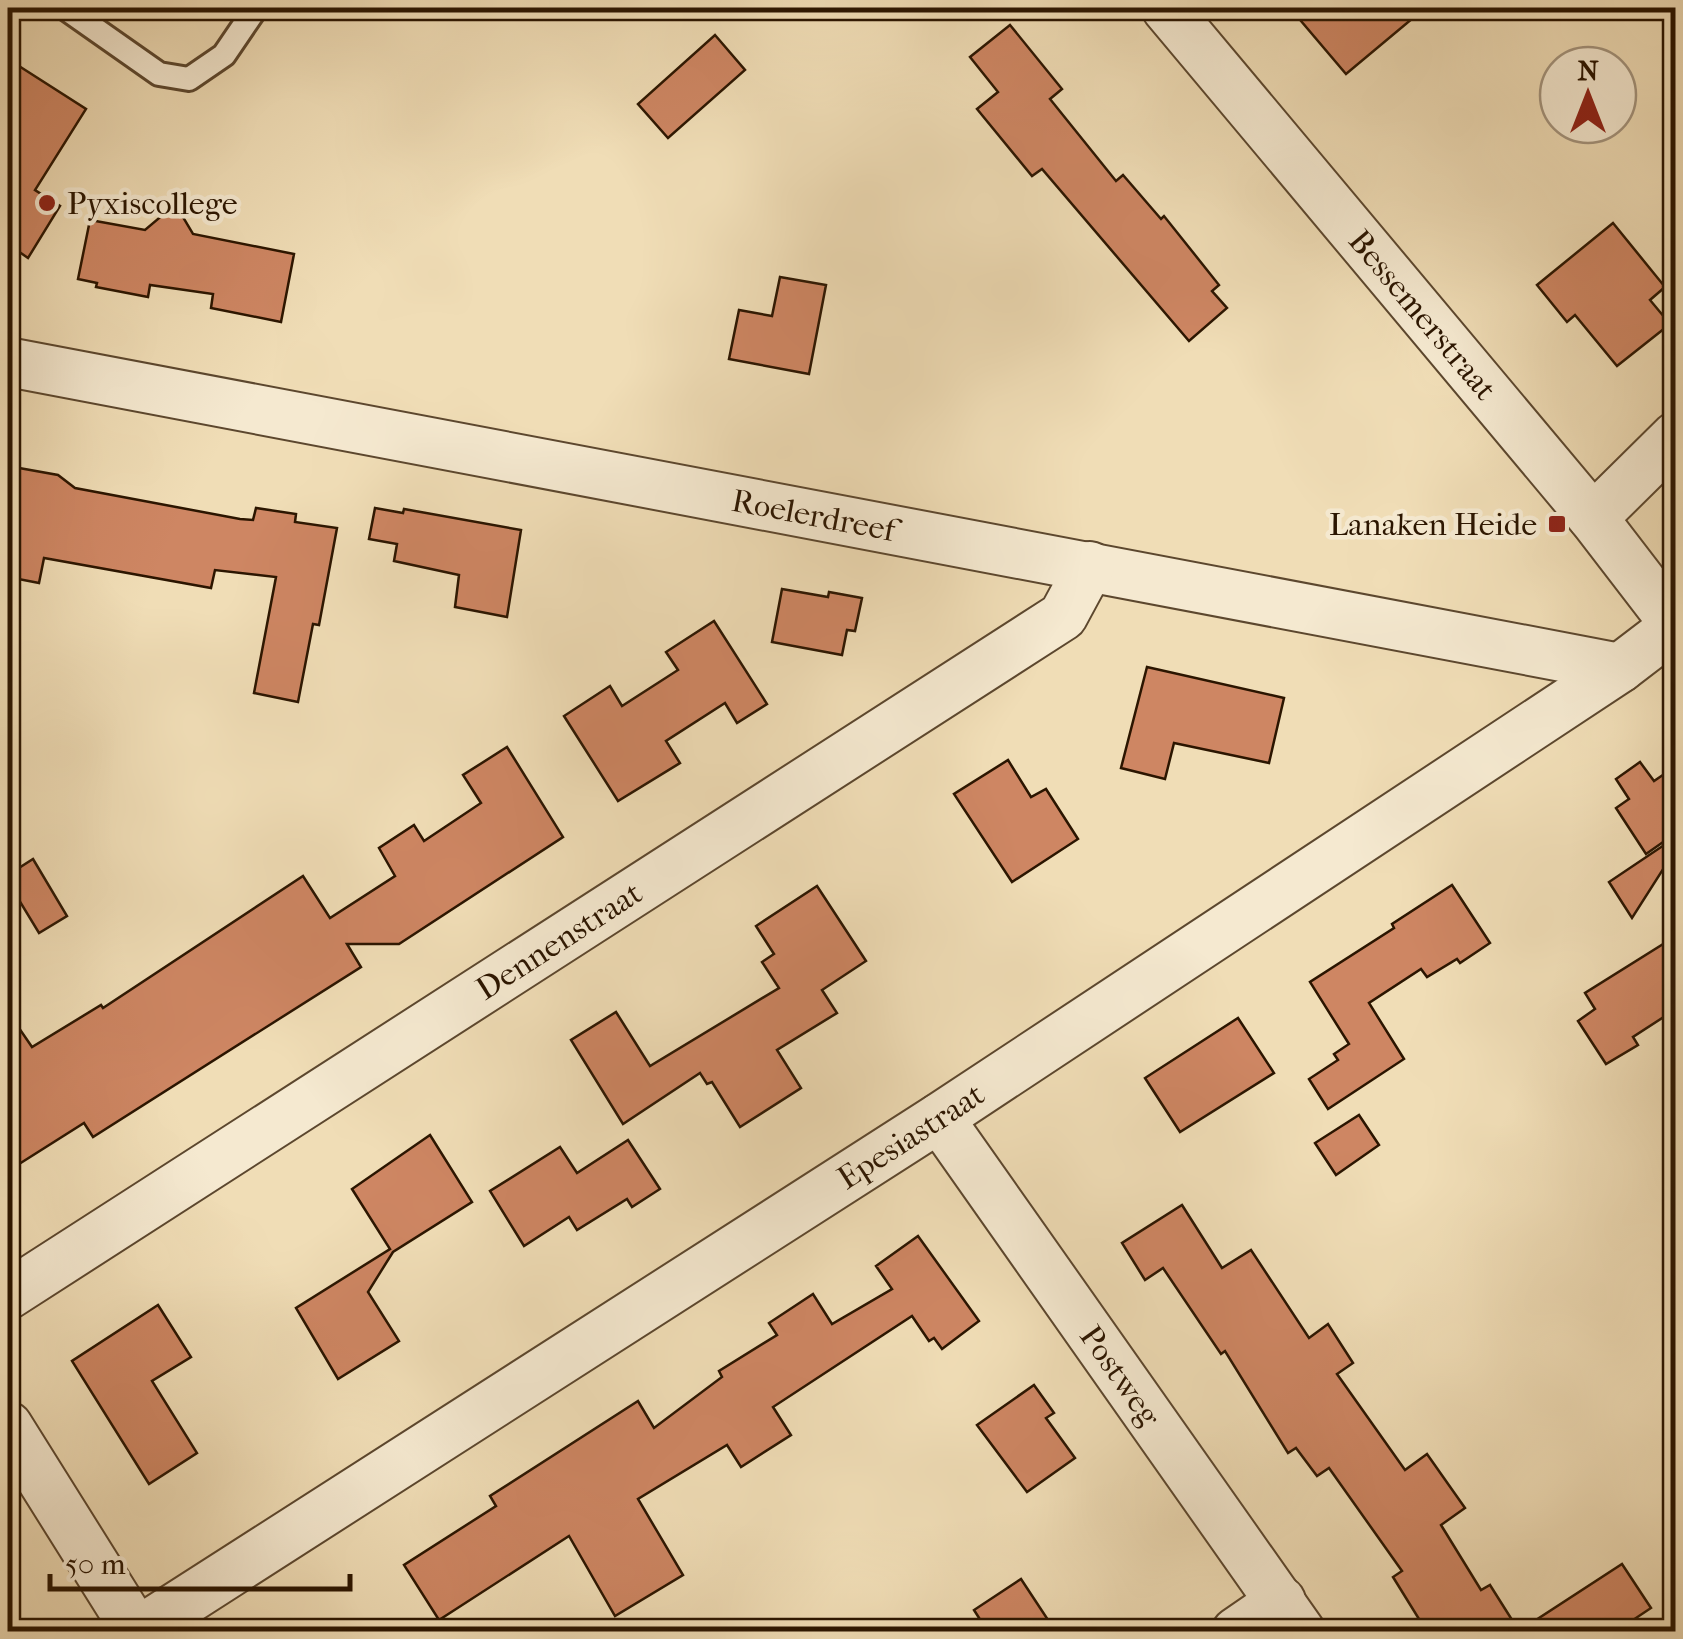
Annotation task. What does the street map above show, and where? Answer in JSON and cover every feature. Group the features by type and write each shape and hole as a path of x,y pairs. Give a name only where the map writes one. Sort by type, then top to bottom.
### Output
{"street":[{"name":"Bessemerstraat","path":"1166,8 1593,518 1676,626"},
{"name":"Roelerdreef","path":"8,362 1620,668"},
{"path":"1593,518 1676,436"},
{"name":"Dennenstraat","path":"8,1295 1063,616 1090,566"},
{"name":"Epesiastraat","path":"138,1632 939,1118 1620,668 1676,626"},
{"name":"Postweg","path":"939,1118 1291,1616"},
{"path":"8,1426 138,1632"},
{"path":"1236,1632 1291,1616"}],"lane":[{"path":"65,8 159,74 189,80 224,55 256,8"}],"building":[{"path":"1290,8 1425,8 1346,74"},
{"path":"1010,25 1062,89 1050,99 1116,181 1123,175 1161,219 1164,216 1219,285 1212,291 1227,308 1189,341 1042,169 1032,176 977,109 998,92 970,57"},
{"path":"715,35 745,70 668,138 638,104"},
{"path":"8,59 86,109 35,190 60,206 28,258 8,244"},
{"path":"165,213 183,217 193,234 294,254 281,322 211,308 213,294 150,285 148,297 96,287 97,283 78,279 90,220 145,230"},
{"path":"1613,223 1665,287 1650,300 1670,324 1617,366 1575,315 1567,322 1537,285"},
{"path":"780,277 826,285 809,374 729,359 739,310 772,316"},
{"path":"8,466 58,475 75,488 240,519 253,520 256,508 296,514 295,522 337,528 319,625 313,624 298,702 254,693 276,577 215,570 211,588 44,558 39,583 8,577"},
{"path":"375,508 403,513 404,509 521,530 507,617 455,607 459,575 394,561 397,544 369,539"},
{"path":"782,589 862,598 855,631 847,630 842,655 772,642"},
{"path":"714,621 767,704 737,723 725,703 666,741 680,763 618,801 564,716 610,686 622,706 678,670 666,652"},
{"path":"1147,667 1284,698 1269,763 1174,743 1165,779 1121,768"},
{"path":"507,747 563,837 399,944 347,944 361,967 93,1137 84,1123 8,1171 8,1012 32,1047 101,1005 103,1008 303,876 330,918 395,876 379,848 414,825 424,841 481,803 463,775"},
{"path":"1008,760 1031,797 1046,789 1078,839 1012,882 954,794"},
{"path":"1640,762 1654,781 1676,766 1676,833 1646,854 1616,808 1629,799 1616,779"},
{"path":"1676,837 1676,849 1632,918 1609,882"},
{"path":"33,859 67,916 39,933 8,882 8,875"},
{"path":"1452,885 1490,943 1460,963 1457,959 1427,977 1421,969 1369,1003 1404,1059 1328,1109 1309,1079 1338,1060 1334,1054 1349,1044 1310,982"},
{"path":"817,886 866,961 822,990 837,1013 777,1050 801,1088 740,1127 712,1082 707,1084 700,1073 623,1124 571,1040 616,1012 650,1066 779,988 762,962 774,954 756,926"},
{"path":"1676,936 1676,1009 1633,1037 1638,1045 1606,1064 1578,1021 1595,1009 1585,993"},
{"path":"1238,1018 1274,1073 1180,1132 1145,1078"},
{"path":"1359,1115 1379,1145 1336,1175 1315,1143"},
{"path":"430,1135 472,1202 393,1252 368,1292 399,1341 338,1379 296,1308 390,1249 352,1189"},
{"path":"628,1140 660,1189 632,1207 627,1199 577,1230 569,1217 524,1246 490,1191 560,1147 577,1173"},
{"path":"1182,1205 1222,1268 1251,1250 1309,1338 1328,1324 1353,1363 1337,1374 1405,1470 1427,1454 1465,1508 1441,1525 1481,1590 1490,1585 1519,1631 1622,1564 1651,1608 1615,1632 1427,1632 1393,1577 1402,1571 1329,1468 1317,1476 1296,1448 1288,1453 1225,1351 1221,1354 1163,1268 1145,1280 1122,1243"},
{"path":"918,1236 979,1321 942,1349 934,1338 929,1341 912,1316 773,1407 791,1435 741,1467 727,1445 638,1499 683,1575 615,1616 569,1536 439,1620 404,1565 496,1506 490,1496 638,1401 654,1428 722,1377 719,1371 777,1335 769,1323 813,1294 832,1324 892,1289 876,1266"},
{"path":"158,1305 191,1357 152,1381 197,1453 149,1484 72,1361"},
{"path":"1034,1385 1054,1413 1046,1418 1075,1458 1027,1492 977,1425"},
{"path":"1021,1579 1056,1632 988,1632 974,1610"}],"place":[{"name":"Pyxiscollege","path":"47,203"},
{"name":"Lanaken Heide","path":"1557,524"}]}
